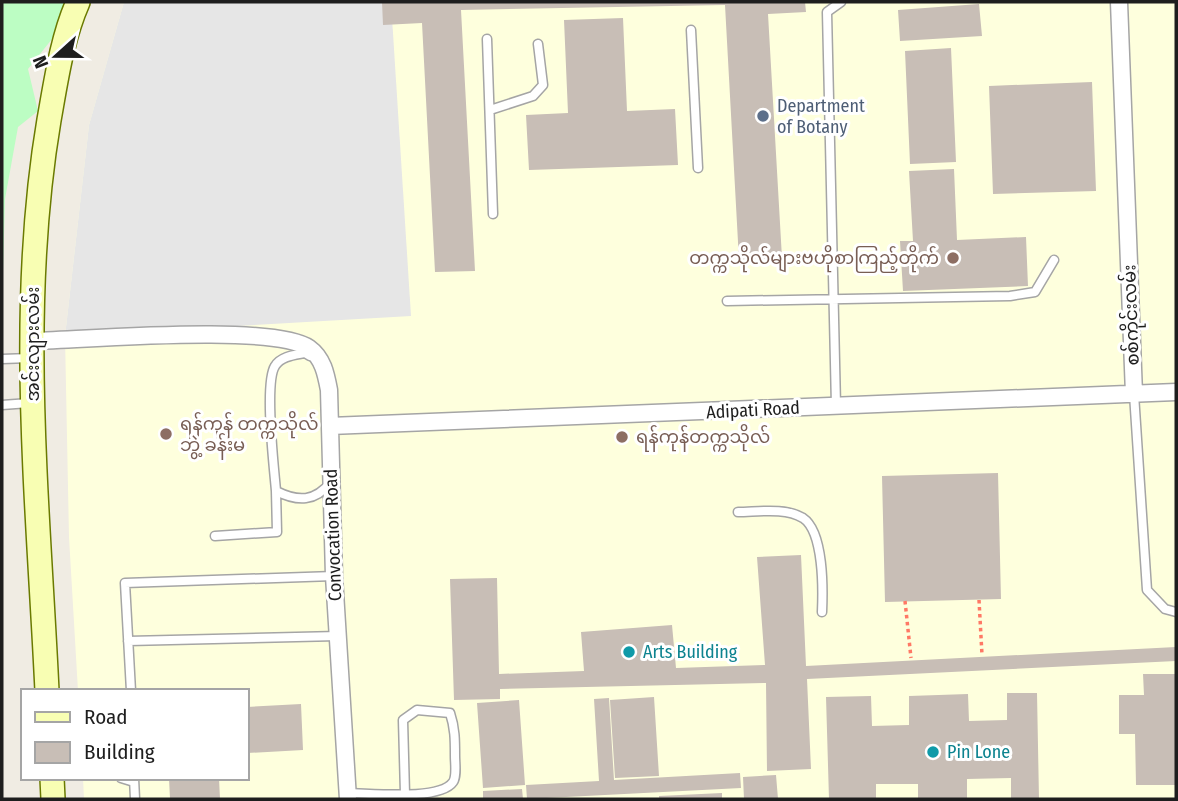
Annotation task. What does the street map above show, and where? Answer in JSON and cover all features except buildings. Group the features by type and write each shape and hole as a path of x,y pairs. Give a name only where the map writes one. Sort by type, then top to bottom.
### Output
{"main road":[{"name":"အင်းလျားလမ်း","path":"47,689 30,350 35,220 55,85 78,2"},
{"path":"52,780 53,799"}],"street":[{"name":"စစ်ကိုင်းလမ်း","path":"1119,2 1134,394"},
{"path":"30,350 263,335 309,348 323,363"},
{"name":"Convocation Road","path":"323,363 329,390 334,576 348,796"},
{"name":"Adipati Road","path":"330,426 1176,392"}],"lane":[{"path":"836,406 827,12 841,2"},
{"path":"691,30 698,168"},
{"path":"487,38 493,214"},
{"path":"490,110 533,96 543,85 538,44"},
{"path":"727,302 1010,296 1035,292 1054,260"},
{"path":"2,359 30,350"},
{"path":"215,536 277,531 270,385 275,365 286,357 305,353 323,363"},
{"name":"စစ်ကိုင်းလမ်း","path":"1134,394 1147,590 1165,609 1176,612"},
{"path":"2,405 32,402"},
{"path":"276,491 290,498 305,500 320,495 331,482"},
{"path":"738,512 779,512 803,519 815,535 823,586 822,612"},
{"path":"131,689 125,583 334,576"},
{"path":"128,641 338,636"},
{"path":"348,796 405,794 446,790 455,780 455,728 450,713 417,710 403,720 405,794"},
{"path":"134,780 135,799"}],"path":[{"path":"979,600 982,655"},
{"path":"905,601 911,658"}],"shaded area":[{"name":"ရန်ကုန်တက္ကသိုလ်","path":"124,2 1176,2 1176,799 84,799 83,780 248,780 248,689 78,689 69,537 65,336 89,125"},
{"path":"124,2 391,2 411,316 65,336 89,125"}],"green space":[{"path":"2,2 66,2 68,19 28,69 38,111 18,127 5,199 2,307"}],"place":[{"name":"Department of Botany","path":"763,116"},
{"name":"တက္ကသိုလ်များဗဟိုစာကြည့်တိုက်","path":"953,258"},
{"name":"ရန်ကုန် တက္ကသိုလ် ဘွဲ့ ခန်းမ","path":"166,434"},
{"name":"ရန်ကုန်တက္ကသိုလ်","path":"622,437"},
{"name":"Arts Building","path":"629,652"},
{"name":"Pin Lone","path":"933,752"}]}
